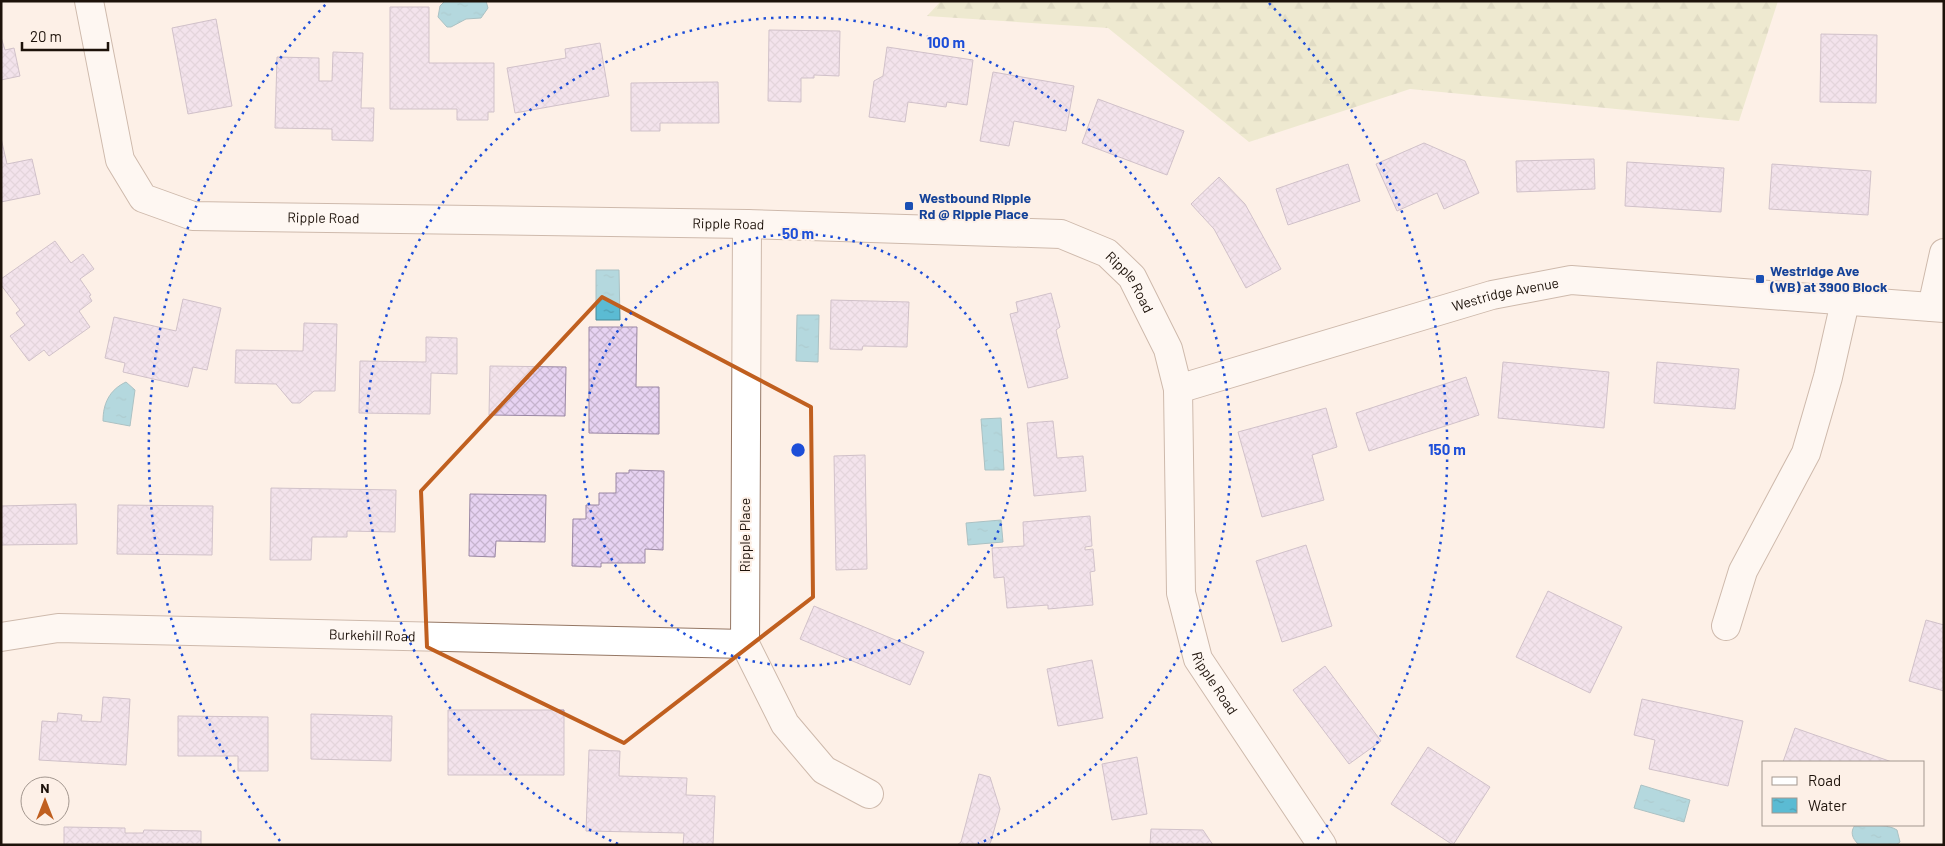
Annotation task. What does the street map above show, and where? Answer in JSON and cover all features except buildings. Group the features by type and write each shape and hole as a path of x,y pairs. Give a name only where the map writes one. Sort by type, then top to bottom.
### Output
{"street":[{"name":"Ripple Road","path":"89,1 120,160 143,198 193,216 747,224 1061,234 1107,253 1132,277 1168,349 1178,389 1181,593 1198,659 1322,845"},
{"name":"Ripple Place","path":"747,224 744,644 785,724 824,770 869,794"},
{"name":"Westridge Avenue","path":"1178,389 1492,295 1571,280 1938,308 1944,253"},
{"path":"1726,626 1743,571 1806,453 1828,377 1845,302"},
{"name":"Burkehill Road","path":"1,637 58,628 744,644"}],"highlighted area":[{"path":"602,297 811,407 813,597 624,743 427,647 421,491"}],"green space":[{"path":"941,1 1778,1 1739,121 1410,89 1249,142 1108,28 927,16"}],"water":[{"path":"445,1 486,1 488,8 481,18 466,19 451,27 447,27 438,17 440,6"},
{"path":"596,270 619,270 620,320 596,320"},
{"path":"797,315 819,315 818,362 796,361"},
{"path":"126,382 135,390 130,426 103,421 104,409 108,398 115,389"},
{"path":"1001,418 1004,470 985,470 981,419"},
{"path":"1001,520 1003,542 968,545 966,523"},
{"path":"1641,785 1690,800 1684,822 1634,808"},
{"path":"1855,826 1893,828 1897,830 1900,842 1896,845 1858,844 1852,835"}],"place":[{"name":"Westbound Ripple Rd @ Ripple Place","path":"909,206"},
{"name":"Westridge Ave (WB) at 3900 Block","path":"1760,279"}]}
